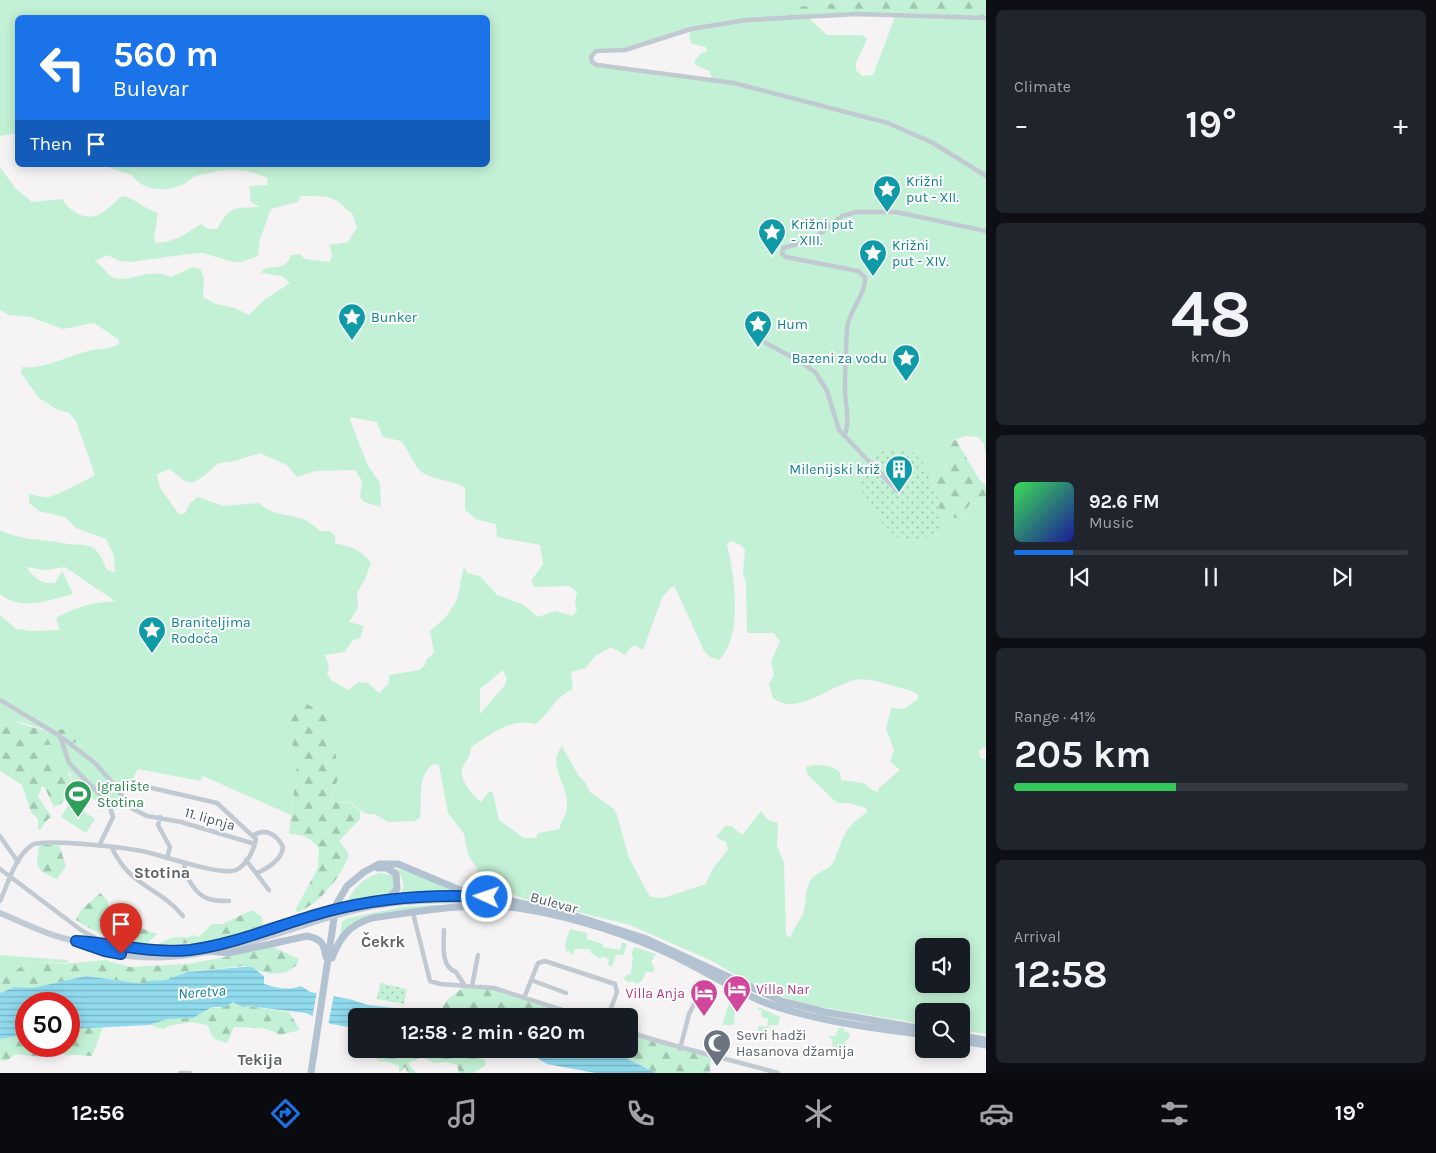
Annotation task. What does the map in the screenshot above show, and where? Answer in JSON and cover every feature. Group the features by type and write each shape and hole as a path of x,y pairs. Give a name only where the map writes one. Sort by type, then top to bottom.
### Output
{"main road":[{"path":"311,1073 336,904 357,877 378,864 398,864 444,884 487,897"},
{"path":"370,869 387,868 396,874 397,889 389,898"},
{"path":"351,909 389,898 434,895 514,900 566,913 644,938 781,1001 825,1012 915,1027"},
{"name":"Bulevar","path":"76,941 105,951 151,957 209,951 351,909 394,903 438,900 498,904 529,909 642,943 689,964 742,992 789,1010 915,1034"},
{"path":"328,964 340,939 357,923 372,918 468,907 529,909"},
{"path":"0,913 76,941 150,950 188,950 226,942 327,915"},
{"path":"209,951 229,953 307,936 316,938 323,943 328,964"},
{"path":"970,1037 986,1040"},
{"path":"970,1042 986,1045"}],"street":[{"path":"986,18 856,14 746,20 682,32 624,50 596,51 592,57 592,62 597,65 734,83 888,123 933,143 986,176"},
{"path":"844,436 847,428 845,380 848,326 850,315 864,287 865,277 858,270 786,257 782,254 783,248 812,240 842,216 856,212 896,212 986,231"},
{"path":"764,342 801,362 816,373 827,391 837,425 844,436 897,490"},
{"name":"11. lipnja","path":"0,700 60,736 95,762 117,788 126,804 146,816 160,817 255,844"},
{"path":"60,736 69,763 108,804 113,817 99,846"},
{"name":"11. lipnja","path":"152,788 217,803 254,835"},
{"path":"160,817 158,825 170,847 167,858"},
{"path":"0,901 18,862 32,845 39,842 148,852 184,863 230,871 236,870 246,860 255,844 254,835 262,832 271,833 283,847 280,857 267,869 257,874"},
{"path":"0,836 18,862"},
{"path":"112,848 125,871 146,888 170,902 183,916"},
{"path":"246,860 269,890"},
{"path":"184,863 185,870 192,883 204,897 210,900 230,901"},
{"path":"0,869 81,930 108,944"},
{"path":"413,913 428,979 440,984 494,988 556,1008"},
{"path":"444,930 445,963 451,970 456,972 465,986"},
{"path":"472,986 478,955"},
{"path":"524,998 538,963 542,960 613,982 618,988 611,1008"},
{"path":"531,980 566,993"},
{"path":"680,1049 689,1014 703,987"},
{"path":"638,1035 680,1049 778,1073"},
{"path":"180,1073 190,1073"}],"green space":[{"path":"0,0 868,0 851,4 835,3 787,8 781,12 808,17 827,35 862,35 867,39 856,63 856,70 862,76 873,75 896,14 986,18 986,455 984,444 978,437 966,436 951,441 947,464 937,479 931,482 961,518 971,502 986,508 986,747 979,750 981,759 986,759 986,1034 970,1031 970,1003 915,1003 915,1023 815,1006 783,997 753,985 710,960 630,925 524,899 479,880 477,868 468,855 464,834 448,813 439,765 433,764 424,775 421,788 420,817 415,821 388,822 375,814 367,814 350,803 329,803 340,774 323,711 301,701 295,712 291,728 297,768 291,815 203,776 200,781 138,769 115,810 72,788 71,774 46,756 32,752 33,749 43,743 49,745 55,731 0,720 0,615 16,629 31,631 60,630 56,618 63,614 85,606 115,601 65,567 45,570 26,567 35,577 46,583 55,583 62,571 73,594 36,603 26,603 8,599 0,594 0,530 25,538 92,547 103,560 107,570 115,572 114,556 106,539 76,528 65,517 39,511 29,503 29,494 49,497 95,475 76,421 69,413 56,409 39,398 21,373 22,367 46,365 88,351 112,347 119,344 119,340 94,323 63,329 30,317 9,315 0,310 0,167 15,188 32,202 62,199 69,208 83,216 89,217 100,214 122,196 131,199 158,213 154,239 156,243 162,243 185,234 201,224 209,229 217,229 226,216 234,209 260,207 251,202 249,186 268,185 267,178 249,172 230,170 193,177 177,187 156,189 143,185 131,175 109,167 490,167 490,15 15,15 15,133 0,136","holes":["691,30 689,38 692,44 706,47 707,51 700,54 694,62 697,66 710,71 712,79 592,62 593,53 632,49","301,196 320,196 339,202 352,213 357,227 348,242 329,245 332,253 330,262 305,259 300,254 291,255 284,265 264,269 261,273 282,276 290,283 264,300 249,315 235,308 216,304 203,297 204,280 201,269 193,267 171,277 154,273 118,279 110,276 95,261 107,255 120,261 131,262 203,253 233,262 241,262 258,256 260,239 271,209 298,202","349,417 377,422 383,437 401,441 415,465 423,473 456,483 465,488 465,510 476,519 496,524 497,537 540,545 543,564 531,581 535,587 569,586 577,592 575,603 577,611 572,616 555,611 538,617 524,605 497,595 480,576 467,573 464,566 457,600 446,617 430,631 434,653 427,659 425,665 419,670 389,675 389,683 379,693 368,683 359,682 348,690 331,680 327,674 329,667 325,655 345,652 353,640 360,638 364,626 349,622 358,608 357,593 371,563 367,558 355,549 335,543 335,536 330,531 320,531 304,520 274,512 259,503 223,506 198,497 190,503 185,513 179,514 160,488 157,474 170,469 183,480 192,483 219,463 235,461 260,453 287,465 297,477 315,471 355,470 362,481 360,497 364,502 381,507 380,483 368,466","731,541 741,545 745,550 743,573 746,583 747,633 774,633 780,642 771,661 774,675 769,684 773,698 782,703 803,702 845,683 860,679 908,690 918,695 918,699 904,709 891,708 886,729 894,750 890,762 900,770 879,788 878,792 872,790 864,783 841,780 840,772 828,766 806,767 807,774 837,803 849,803 866,808 867,812 848,829 832,864 812,878 807,888 803,913 790,938 786,935 784,863 777,846 778,823 768,820 761,811 742,835 731,826 725,826 716,837 726,842 728,850 713,868 706,884 663,898 650,897 629,858 614,809 590,792 562,746 556,761 567,799 567,810 560,829 538,833 536,838 524,838 499,820 493,793 489,791 481,802 467,787 462,773 463,766 470,755 471,747 501,728 526,722 535,724 541,719 560,697 573,689 571,672 586,668 595,656 611,647 625,655 631,647 636,646 643,650 662,598 671,587 675,587 704,651 710,657 719,660 727,649 732,636 734,620 734,588 727,544","503,670 507,679 505,685 480,714 480,689"]},
{"path":"868,0 986,0 986,18 896,14 782,18 780,11 786,8 835,3 851,4"},
{"path":"956,440 979,479 986,486 986,508 971,502 961,518 938,511 928,487 947,466 951,441"},
{"path":"893,448 912,452 922,461 939,500 940,529 933,535 910,541 899,538 877,516 865,497 859,482 861,468 869,458"},
{"path":"300,701 323,711 327,717 340,774 329,802 350,803 360,811 360,819 339,841 349,854 336,880 314,903 298,912 295,910 318,868 319,848 306,837 289,834 297,766 292,742 291,721"},
{"path":"8,719 43,729 64,729 76,736 76,742 70,744 43,745 33,749 33,752 59,762 65,767 71,780 70,793 61,803 54,807 45,788 42,786 38,797 52,817 48,819 40,830 38,829 38,819 31,812 22,785 0,771 0,720"},
{"name":"Igralište Stotina","path":"70,802 95,819 86,833 61,817"},
{"path":"39,845 59,845 66,866 57,879 42,872 37,864"},
{"path":"393,868 406,871 461,893 400,896 403,880"},
{"path":"380,873 395,876 397,885 388,897 346,904 359,884"},
{"path":"100,893 108,901 108,908 116,909 125,922 157,934 147,944 110,937 84,926 76,920 81,910"},
{"path":"466,905 372,917 340,936 342,922 348,918 403,907"},
{"path":"252,910 262,917 263,925 210,942 159,945 172,938 187,938 192,935 199,937 212,924 222,924"},
{"path":"570,929 587,933 587,939 603,944 603,947 620,950 622,942 627,944 623,955 616,955 612,967 608,965 609,959 602,956 600,959 591,953 590,949 575,949 572,956 570,951 566,952 565,943"},
{"path":"269,945 299,959 297,965 287,972 271,974 243,966 188,972 166,981 144,984 86,976 33,988 14,987 0,993 0,980 24,965 36,962 64,964 105,960 130,967 187,964 221,958"},
{"path":"634,947 656,954 651,962 655,969 653,972 646,972 642,981 637,984 634,981 628,982 624,979 626,975 631,974 633,956 631,955"},
{"path":"0,955 67,960 69,963 36,962 24,965 0,980"},
{"path":"380,983 407,989 404,1004 377,999"},
{"path":"465,986 482,986 555,1008 442,1008 448,999"},
{"path":"731,997 742,1003 735,1010 734,1025 722,1025"},
{"path":"233,1002 241,1007 246,1006 289,1012 300,1030 280,1035 269,1030 234,1027 227,1043 214,1039 207,1025 191,1022 163,1029 149,1025 168,1019 193,1018 212,1007 219,1008"},
{"path":"758,1007 780,1017 778,1025 770,1025 762,1037 764,1042 758,1041 758,1026 767,1027 768,1019 762,1017 761,1010 757,1009"},
{"path":"103,1027 92,1056 80,1055 80,1028"},
{"path":"839,1028 843,1028 846,1033 848,1030 850,1037 845,1041 847,1052 843,1052 842,1055 833,1055 832,1040 829,1036 835,1036"},
{"path":"638,1035 711,1056 710,1073 656,1073 627,1058 638,1058"},
{"path":"15,1037 15,1054 7,1061 0,1060 0,1039"},
{"path":"375,1058 420,1058 408,1063 416,1073 408,1073 405,1067 399,1073 399,1066 385,1061 381,1062"},
{"path":"424,1058 481,1058 485,1060 486,1065 473,1073 459,1073 457,1065 447,1062 434,1063"}],"water":[{"name":"Neretva","path":"252,967 264,976 264,984 274,987 287,989 301,986 310,992 349,999 368,1005 394,1008 348,1008 348,1027 331,1024 306,1013 242,1007 233,1002 225,1007 212,1007 193,1018 168,1019 149,1025 80,1028 80,992 15,992 15,1037 0,1039 0,993 14,987 33,988 86,976 144,984 147,981 166,980 188,972"},
{"path":"537,1058 626,1058 656,1073 595,1073 547,1064"}],"pier":[{"path":"317,991 334,994 328,1026 312,1019"}],"place":[{"name":"Križni put - XII.","path":"887,213"},
{"name":"Križni put - XIII.","path":"772,256"},
{"name":"Križni put - XIV.","path":"873,277"},
{"name":"Bunker","path":"352,341"},
{"name":"Hum","path":"758,348"},
{"name":"Bazeni za vodu","path":"906,382"},
{"name":"Milenijski križ","path":"899,493"},
{"name":"Braniteljima Rodoča","path":"152,654"},
{"name":"Igralište Stotina","path":"78,818"},
{"name":"Villa Nar","path":"737,1013"},
{"name":"Villa Anja","path":"704,1017"},
{"name":"Sevri hadži Hasanova džamija","path":"717,1067"}],"district":[{"name":"Stotina","path":"162,872"},
{"name":"Čekrk","path":"383,941"},
{"name":"Tekija","path":"260,1059"}],"route":[{"path":"121,954 87,946 76,941 150,950 188,950 226,942 305,920 326,912 371,901 434,895 487,897"}]}
